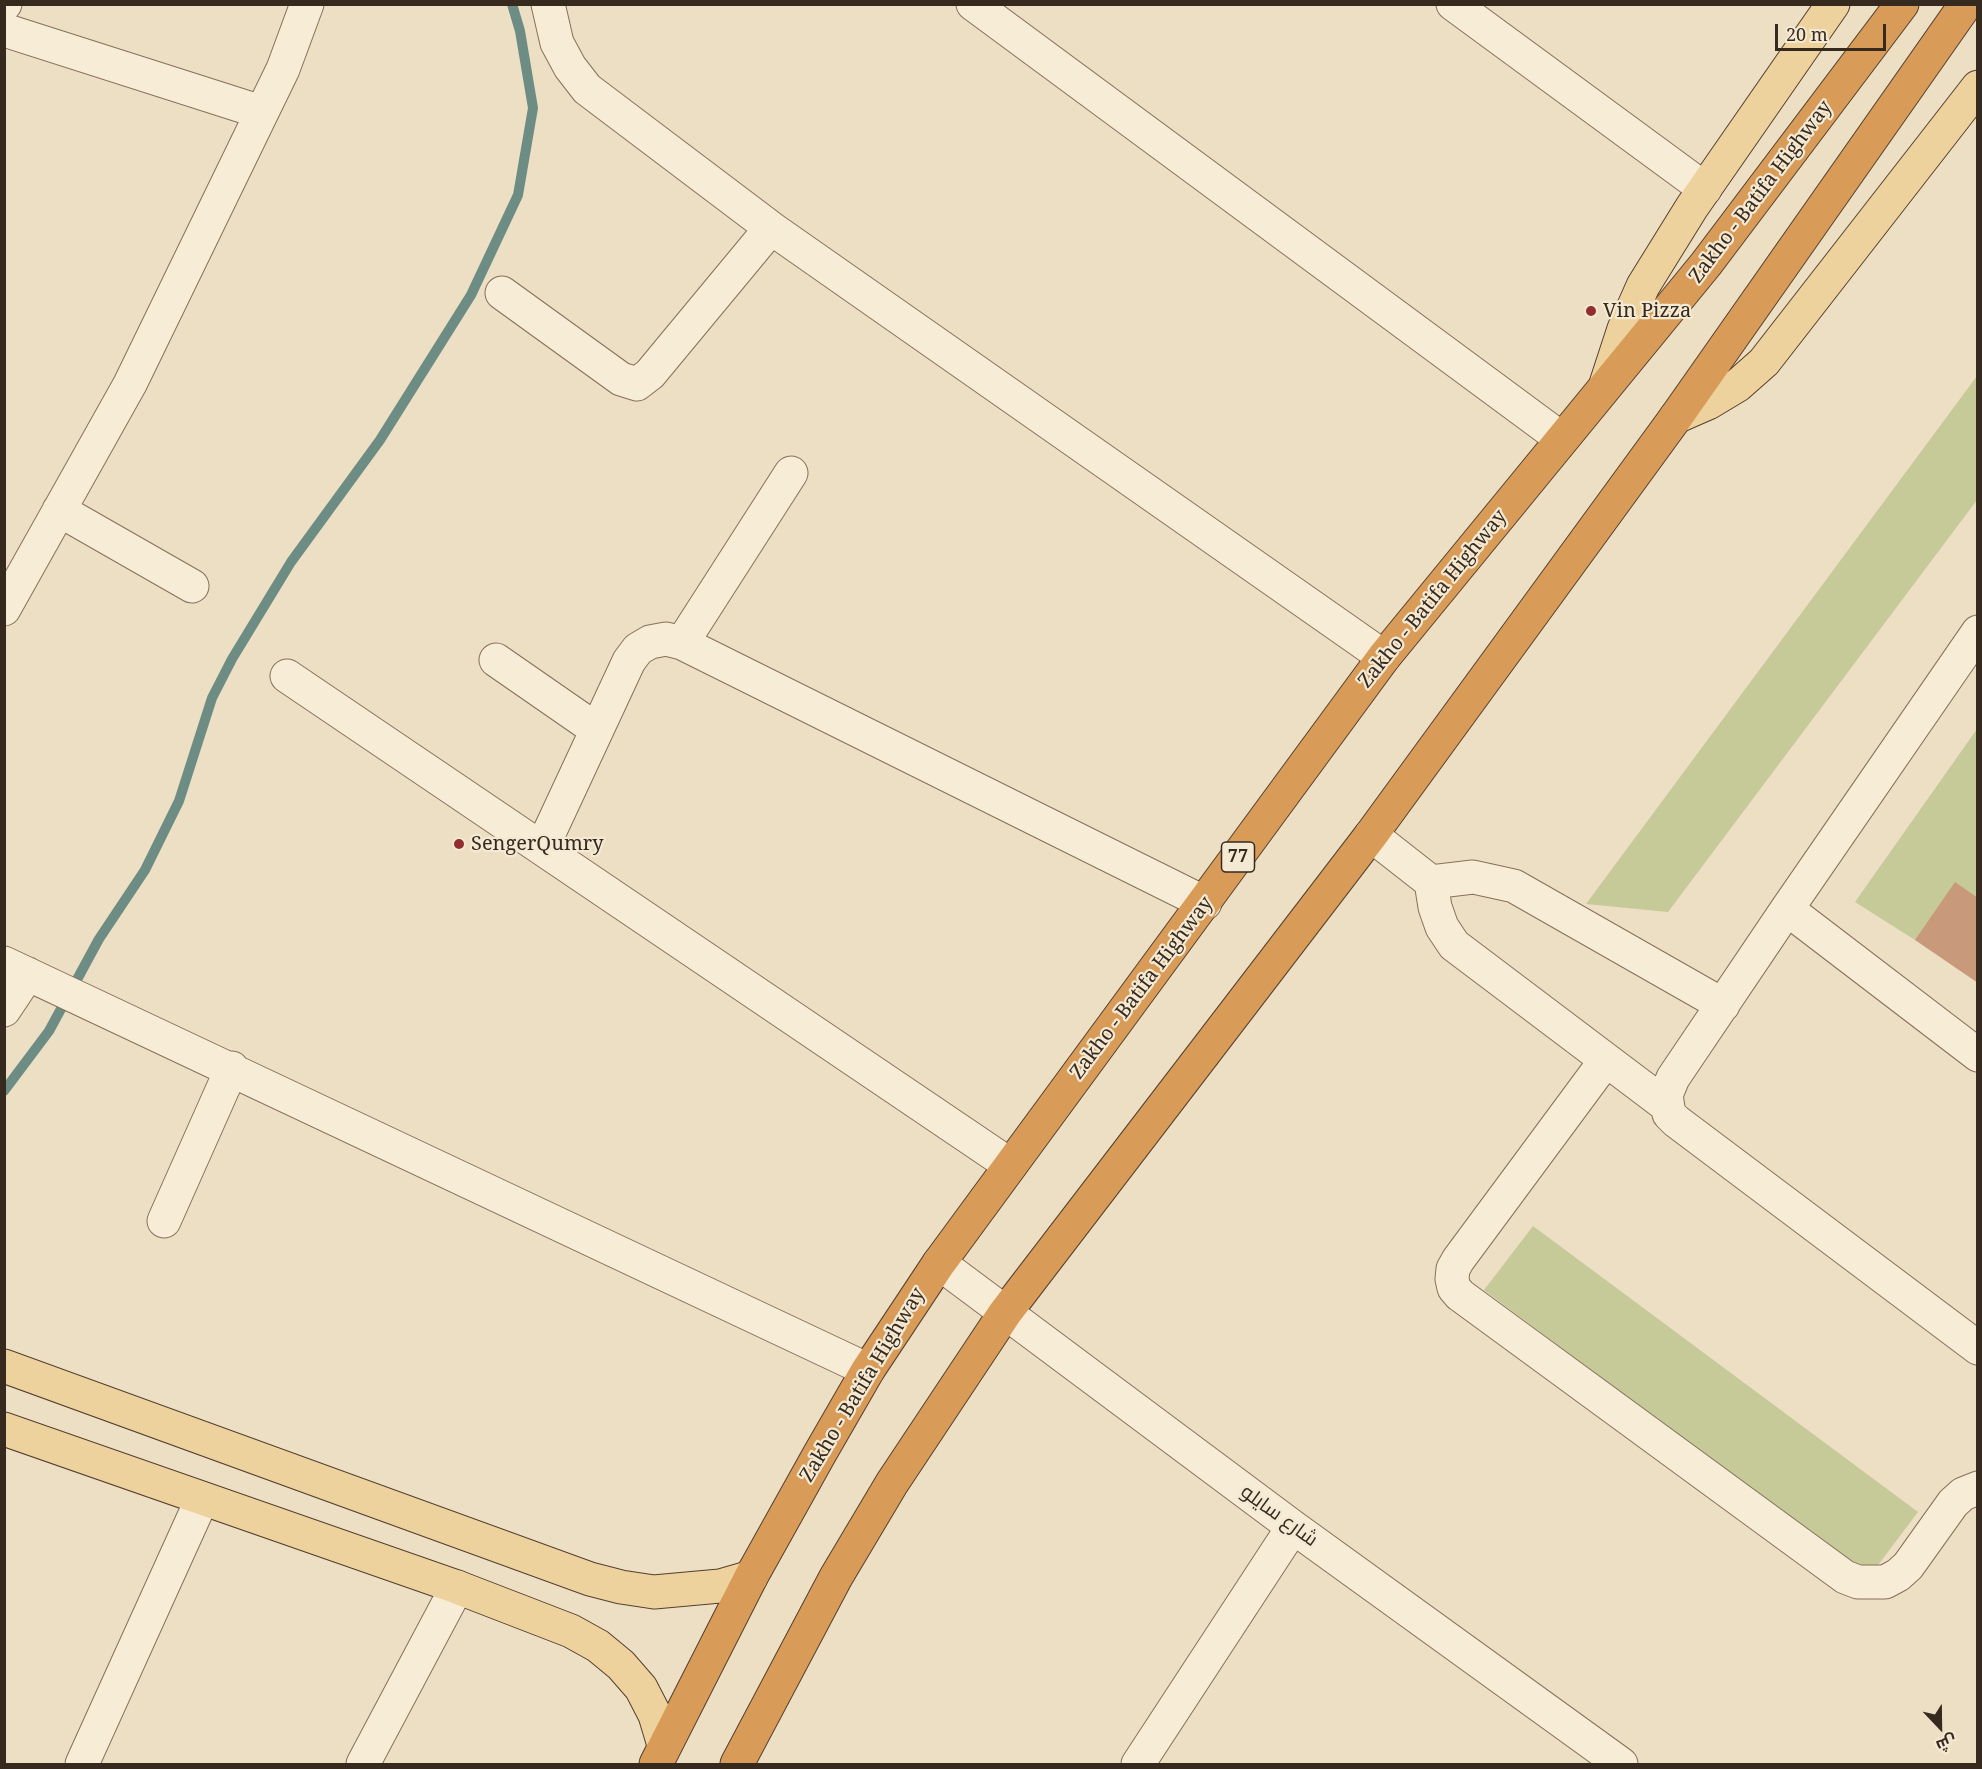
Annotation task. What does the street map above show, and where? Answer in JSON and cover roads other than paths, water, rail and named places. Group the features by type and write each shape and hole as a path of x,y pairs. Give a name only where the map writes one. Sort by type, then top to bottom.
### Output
{"highway":[{"name":"Zakho - Batifa Highway","path":"660,1755 751,1577 868,1370 939,1263 1384,657 1713,256 1902,4"},
{"path":"737,1764 836,1577 892,1483 1005,1313 1371,835 1676,417 1966,4"}],"main road":[{"path":"1606,384 1624,329 1643,286 1705,189 1833,4"},
{"path":"1676,417 1708,403 1738,385 1764,362 1977,87"},
{"path":"4,1366 590,1579 654,1592 709,1588 751,1577"},
{"path":"4,1429 457,1587 571,1631 598,1646 621,1665 641,1688 655,1715 660,1755"}],"street":[{"path":"4,609 91,458 124,394 283,69 307,4"},
{"path":"548,4 557,43 570,67 587,89 771,228 1384,657"},
{"path":"974,4 1562,439"},
{"path":"1453,4 1705,189"},
{"path":"4,30 261,112"},
{"path":"502,293 621,380 637,384 650,374 771,228"},
{"path":"682,643 791,473"},
{"path":"59,510 192,586"},
{"path":"1666,1105 1669,1086 1977,632"},
{"path":"542,848 629,661 638,649 650,642 666,639 682,643 1205,903"},
{"path":"496,660 597,730"},
{"path":"287,676 1010,1165"},
{"path":"1371,835 1431,882 1435,908 1442,927 1454,945 1666,1105 1676,1121 1977,1348"},
{"path":"1431,882 1473,877 1514,886 1723,1005"},
{"path":"1787,909 1977,1055"},
{"path":"4,1010 16,968 868,1370"},
{"path":"1606,1060 1458,1260 1452,1279 1454,1288 1460,1295 1845,1576 1858,1582 1885,1582 1898,1575 1908,1566 1953,1503 1963,1494 1977,1488"},
{"path":"164,1221 232,1068"},
{"name":"شارع سايلو","path":"939,1263 1293,1527 1621,1764"},
{"path":"82,1764 202,1499"},
{"path":"1138,1764 1293,1527"},
{"path":"363,1764 457,1587"}],"waterway":[{"path":"4,1091 49,1031 99,939 145,870 179,801 212,698 232,659 291,562 380,440 471,295 518,195 533,108 520,31 512,4"}],"place":[{"name":"Vin Pizza","path":"1591,311"},
{"name":"SengerQumry","path":"459,844"}]}
